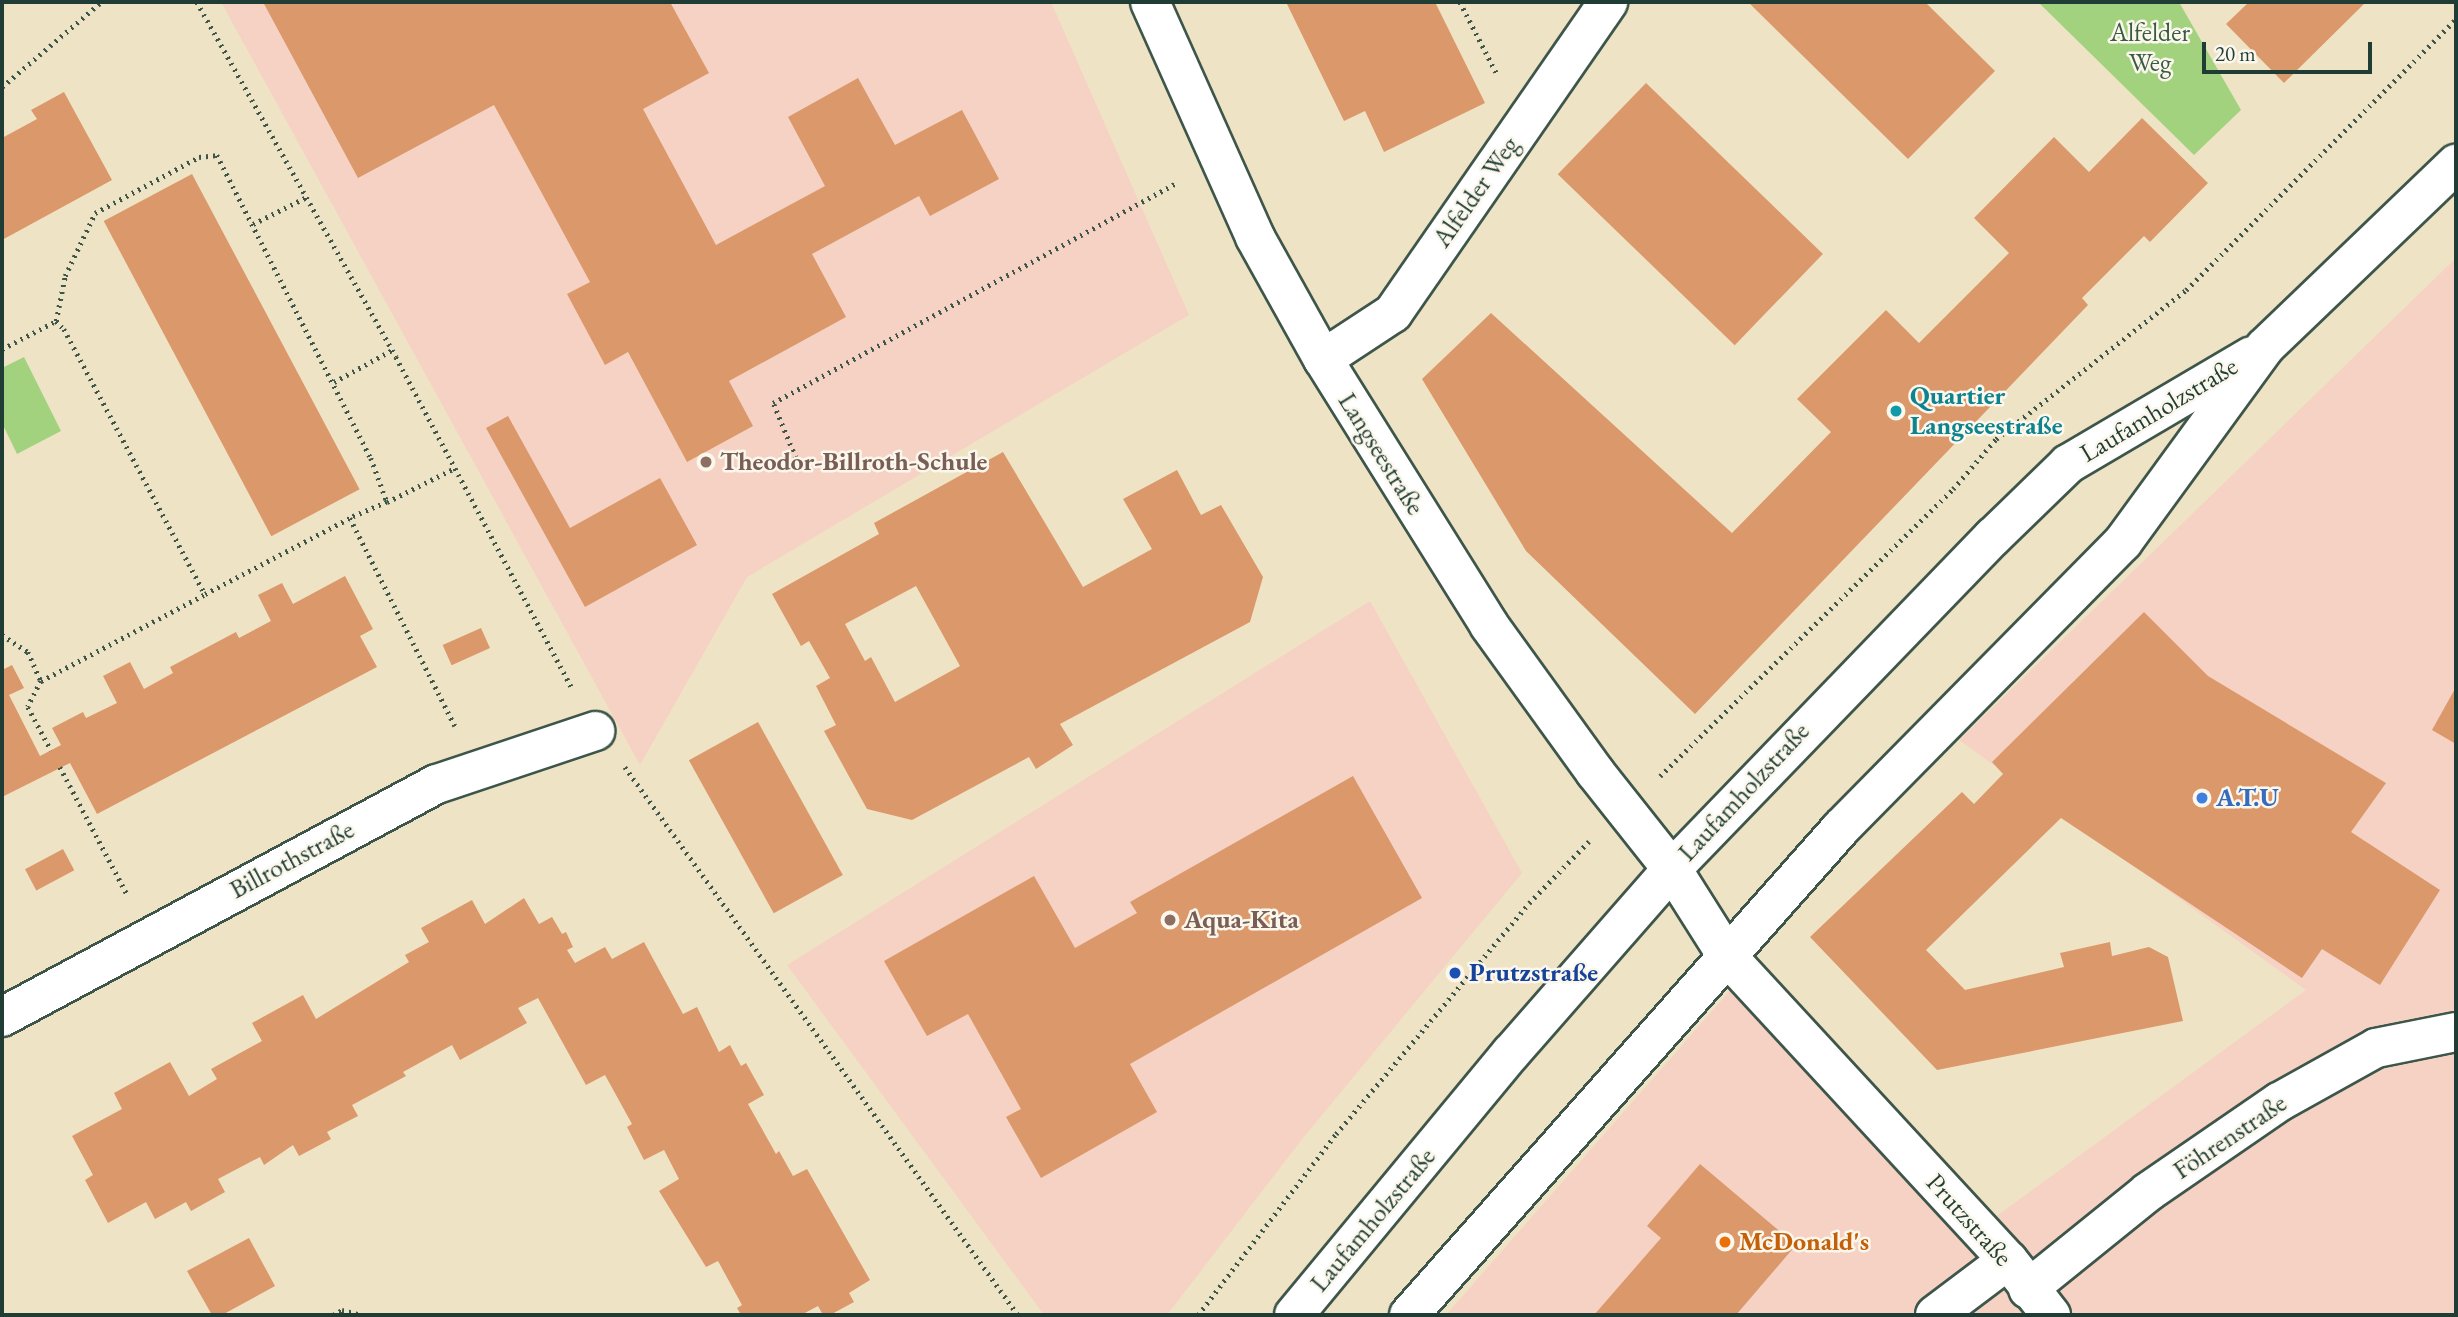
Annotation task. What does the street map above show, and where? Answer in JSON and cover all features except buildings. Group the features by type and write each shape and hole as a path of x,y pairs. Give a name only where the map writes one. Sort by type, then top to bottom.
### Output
{"street":[{"name":"Langseestraße","path":"1150,2 1219,159 1322,359 1482,615 1672,869"},
{"name":"Alfelder Weg","path":"1322,359 1393,313 1608,2"},
{"name":"Laufamholzstraße","path":"1409,1315 1841,828 2123,542 2265,348 2456,164"},
{"name":"Laufamholzstraße","path":"1294,1315 1511,1053 1672,869 1806,726 2068,464 2265,348"},
{"name":"Billrothstraße","path":"2,1017 426,789 595,731"},
{"name":"Prutzstraße","path":"1672,869 1727,956 2029,1288"},
{"name":"Föhrenstraße","path":"1935,1315 2029,1288 2148,1192 2279,1102 2376,1048 2456,1032"}],"path":[{"path":"2,87 101,2"},
{"path":"197,2 392,350 595,731 634,777 1018,1315"},
{"path":"1460,2 1507,95 1528,118"},
{"path":"1198,1315 1336,1134 1529,903 1576,853 1626,810 1953,489 1996,439 2186,290 2456,19"},
{"path":"205,594 56,321 65,276 95,214 199,157 217,155 334,383 387,502"},
{"path":"801,471 773,404 1219,159"},
{"path":"253,224 307,197"},
{"path":"2,349 56,321"},
{"path":"334,383 392,350"},
{"path":"51,750 28,708 41,681 350,518 455,468"},
{"path":"350,518 462,739 469,773"},
{"path":"2,635 28,652 41,681"},
{"path":"60,767 150,937"},
{"path":"332,1315 342,1310 362,1315"}],"shaded area":[{"name":"Theodor-Billroth-Schule","path":"221,2 1051,2 1189,315 747,577 640,765"},
{"path":"2456,258 2456,1315 1446,1315 1740,979 1987,1223 2306,990 1959,740"},
{"name":"Aqua-Kita","path":"1370,601 1522,873 1303,1138 1167,1315 1044,1315 787,965"}],"green space":[{"name":"Alfelder Weg","path":"2038,2 2179,2 2241,110 2194,155"},
{"path":"24,357 61,431 17,454 2,423 2,368"}],"place":[{"name":"Quartier Langseestraße","path":"1896,411"},
{"name":"Theodor-Billroth-Schule","path":"706,462"},
{"name":"A.T.U","path":"2202,798"},
{"name":"Aqua-Kita","path":"1170,920"},
{"name":"Prutzstraße","path":"1455,973"},
{"name":"McDonald's","path":"1725,1242"}]}
